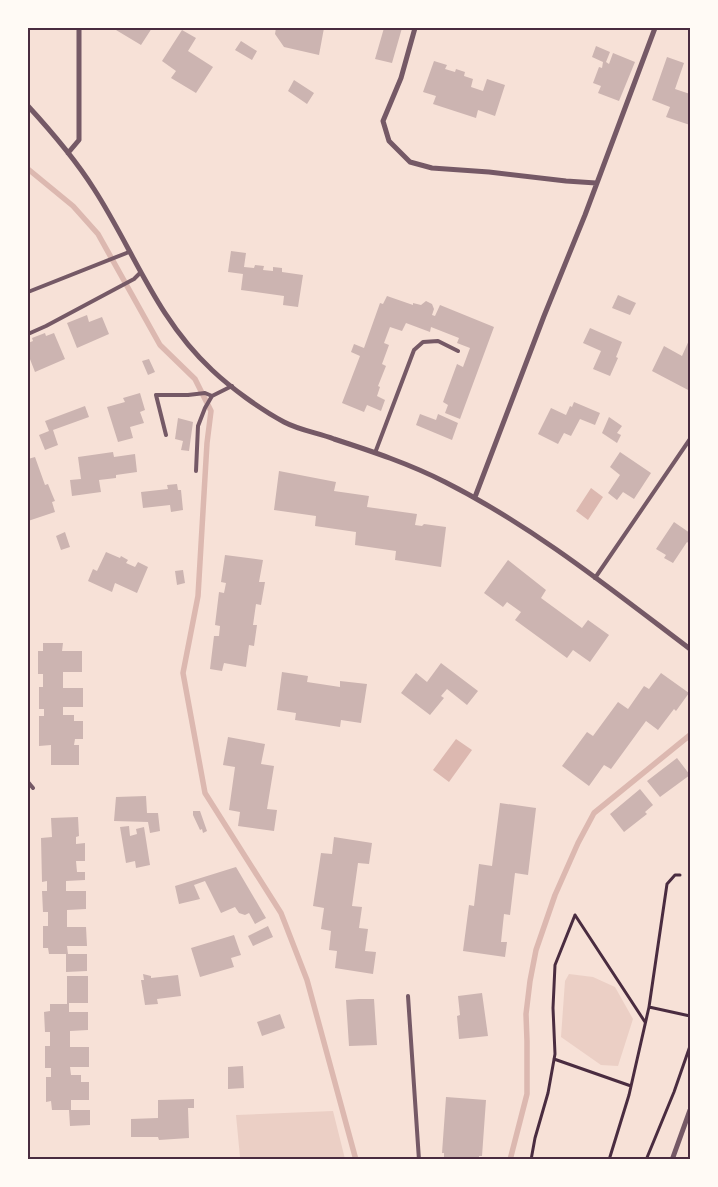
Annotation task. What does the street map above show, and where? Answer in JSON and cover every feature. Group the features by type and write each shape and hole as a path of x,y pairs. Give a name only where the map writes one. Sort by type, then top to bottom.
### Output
{"street":[{"path":"68,153 79,140 79,28"},
{"path":"415,28 401,78 383,122 388,141 410,162 432,168 596,183"},
{"path":"475,498 544,316 585,215 655,28"},
{"path":"28,106 68,153 94,189 165,315 186,343 212,371 253,403 285,422 375,453 442,480 475,498 528,530 690,649"},
{"path":"672,1160 690,1110"}],"lane":[{"path":"28,292 129,252"},
{"path":"28,334 134,279 140,273"},
{"path":"375,453 414,350 422,342 438,341 458,351"},
{"path":"196,471 198,426 205,408 212,396 232,386"},
{"path":"166,435 156,395 205,393 212,396"},
{"path":"595,578 690,439"},
{"path":"28,782 33,788"},
{"path":"408,996 419,1160"}],"path":[{"path":"609,1160 631,1086 649,1007 667,884 675,875 680,875"},
{"path":"531,1160 534,1138 548,1093 554,1059 553,1008 555,965 575,915 645,1022"},
{"path":"649,1007 690,1016"},
{"path":"646,1160 674,1092 690,1046"},
{"path":"554,1059 631,1086"}],"shaded area":[{"path":"591,488 603,497 588,520 576,511"},
{"path":"456,739 472,750 449,782 433,770"},
{"path":"569,974 593,977 615,987 633,1019 618,1066 601,1065 561,1037 565,981"},
{"path":"333,1111 345,1159 243,1160 240,1157 236,1115"}],"building":[{"path":"117,28 152,28 141,45 116,30"},
{"path":"276,28 324,28 319,55 284,47 275,34"},
{"path":"384,28 402,28 392,63 375,59"},
{"path":"182,30 196,38 188,51 213,67 196,93 171,78 176,71 162,61"},
{"path":"241,41 257,51 252,60 235,50"},
{"path":"596,46 610,52 606,62 609,64 613,53 635,62 619,101 598,93 601,86 593,83 599,67 602,68 603,62 592,57"},
{"path":"667,57 684,63 675,89 690,94 690,125 666,117 670,107 652,100"},
{"path":"434,61 447,65 445,69 455,72 456,69 465,72 464,76 473,79 471,87 483,91 487,79 505,85 495,116 478,110 476,118 433,104 436,96 423,92"},
{"path":"294,80 314,93 307,104 288,91"},
{"path":"231,251 246,253 244,267 264,266 263,270 273,271 273,267 282,268 282,272 303,275 298,307 283,305 284,296 241,290 243,274 228,272"},
{"path":"618,295 636,303 630,315 612,308"},
{"path":"387,296 413,305 413,303 421,305 426,301 432,304 434,309 432,315 435,316 440,305 494,327 460,419 445,413 448,405 443,402 457,364 463,367 470,348 457,343 459,338 431,327 430,332 406,323 402,331 390,327 384,343 389,345 382,364 386,366 378,386 380,387 377,396 385,400 381,411 367,405 364,412 342,403 360,356 351,352 354,344 364,348 380,303 383,304"},
{"path":"87,315 89,322 102,317 109,334 77,348 67,323"},
{"path":"590,328 622,342 616,357 618,358 610,376 593,369 601,351 583,343"},
{"path":"45,333 46,336 54,333 65,359 35,372 28,354 28,343 33,341 32,338"},
{"path":"690,338 690,391 652,371 664,346 682,356"},
{"path":"149,359 155,372 148,375 142,361"},
{"path":"140,393 145,410 140,412 144,423 130,427 133,438 118,442 107,407 125,402 123,398"},
{"path":"574,402 600,413 595,425 580,419 571,436 564,433 558,444 538,434 551,408 566,415"},
{"path":"85,406 89,417 53,430 58,445 45,450 39,435 49,431 45,421"},
{"path":"420,414 436,420 438,414 458,423 452,440 416,425"},
{"path":"609,417 622,426 617,433 621,435 617,443 602,433"},
{"path":"178,418 193,422 189,451 181,450 183,441 175,439"},
{"path":"113,452 114,457 135,454 137,472 116,475 116,478 99,480 101,492 72,496 70,480 81,479 78,457"},
{"path":"620,452 651,473 634,499 623,492 617,500 608,493 620,475 610,467"},
{"path":"35,457 45,485 48,484 55,501 52,502 55,512 28,521 28,459"},
{"path":"279,471 336,482 334,491 369,496 367,507 417,514 415,525 422,526 424,524 446,527 441,567 395,560 396,551 355,545 356,532 315,526 316,516 274,510"},
{"path":"177,484 178,490 181,490 183,510 171,512 170,505 143,508 141,492 168,489 167,485"},
{"path":"674,522 690,533 690,544 687,542 673,563 664,558 666,555 656,549"},
{"path":"65,532 70,547 61,550 56,536"},
{"path":"106,552 120,558 121,556 128,560 126,563 135,567 138,562 148,567 137,593 115,583 112,592 88,581 93,569 97,571"},
{"path":"225,555 263,560 259,582 265,582 261,605 256,604 253,625 257,625 254,646 249,645 246,667 224,663 222,671 210,669 214,636 219,636 220,626 215,625 219,592 224,593 226,583 221,582"},
{"path":"508,560 546,590 541,598 582,628 588,620 609,635 590,662 573,650 567,658 515,620 521,612 507,602 503,607 484,593"},
{"path":"183,570 185,583 177,585 175,571"},
{"path":"43,643 63,643 62,651 82,651 82,672 63,672 63,688 83,688 83,707 63,707 63,715 74,715 74,721 83,721 83,739 75,739 74,745 79,745 79,765 51,765 51,745 39,746 39,716 44,716 44,709 39,709 39,687 43,687 43,674 38,674 38,651 43,651"},
{"path":"441,663 478,691 467,705 447,689 441,696 444,698 430,715 401,693 416,673 427,682"},
{"path":"282,672 308,676 307,682 340,687 340,681 367,684 361,723 341,720 340,727 295,720 296,713 277,710"},
{"path":"661,673 689,693 676,711 674,709 658,730 646,721 611,769 604,765 589,786 562,766 587,732 593,736 618,702 628,709 644,686 649,689"},
{"path":"228,737 265,744 261,764 274,766 267,809 277,810 274,831 238,826 240,812 229,810 235,767 223,765"},
{"path":"677,758 690,775 660,797 647,781"},
{"path":"640,789 653,805 645,812 647,814 624,832 610,814"},
{"path":"146,796 147,813 158,813 160,831 150,833 148,822 114,821 116,797"},
{"path":"500,803 536,808 528,875 515,873 510,915 504,914 501,942 507,942 505,957 463,951 469,905 474,906 479,864 492,866"},
{"path":"193,811 200,811 207,831 203,833 202,829 200,830"},
{"path":"78,817 79,836 76,837 76,844 85,843 85,861 76,861 77,872 85,872 85,880 66,881 66,891 86,891 86,909 67,910 67,927 86,927 87,946 67,946 68,954 87,954 87,971 66,972 66,954 49,954 48,948 43,948 43,926 48,926 48,912 43,912 42,891 47,891 47,881 42,882 41,838 52,837 51,818"},
{"path":"129,826 130,836 137,834 136,829 144,827 150,865 136,868 135,861 126,863 120,827"},
{"path":"334,837 372,843 369,864 358,863 352,906 362,907 359,928 368,929 365,951 376,952 373,974 335,968 337,951 329,950 331,931 321,929 324,908 313,906 321,853 332,854"},
{"path":"236,867 266,918 255,924 249,913 245,915 239,913 235,907 221,913 205,881 194,885 200,899 179,904 175,886"},
{"path":"268,926 273,937 253,946 248,936"},
{"path":"234,935 241,955 231,958 234,967 200,977 191,948"},
{"path":"143,974 151,976 151,978 178,975 181,996 157,999 158,1004 145,1005 141,980 144,980"},
{"path":"67,976 88,976 88,1003 69,1003 69,1012 88,1012 88,1030 70,1031 70,1047 89,1047 89,1067 70,1067 71,1075 81,1075 81,1082 89,1082 89,1100 71,1100 71,1110 52,1110 51,1101 46,1102 46,1077 51,1077 51,1068 45,1068 45,1046 50,1046 50,1032 45,1032 44,1012 50,1011 50,1004 67,1004"},
{"path":"482,993 488,1036 459,1039 457,1016 460,1015 458,996"},
{"path":"374,999 377,1045 349,1046 346,1000"},
{"path":"280,1014 285,1028 262,1036 257,1022"},
{"path":"243,1066 244,1088 228,1089 228,1067"},
{"path":"446,1097 486,1100 482,1156 479,1156 479,1160 444,1160 444,1153 442,1153"},
{"path":"194,1099 194,1108 188,1108 189,1138 159,1140 158,1137 131,1137 131,1119 158,1118 158,1100"},
{"path":"69,1110 90,1110 90,1125 70,1126"}],"waterway":[{"path":"28,169 73,206 98,234 160,345 195,379 211,411 207,443 198,596 183,673 205,793 281,913 307,980 356,1160"},
{"path":"510,1160 527,1094 526,1014 530,981 536,950 555,895 578,843 594,813 690,735"}]}
